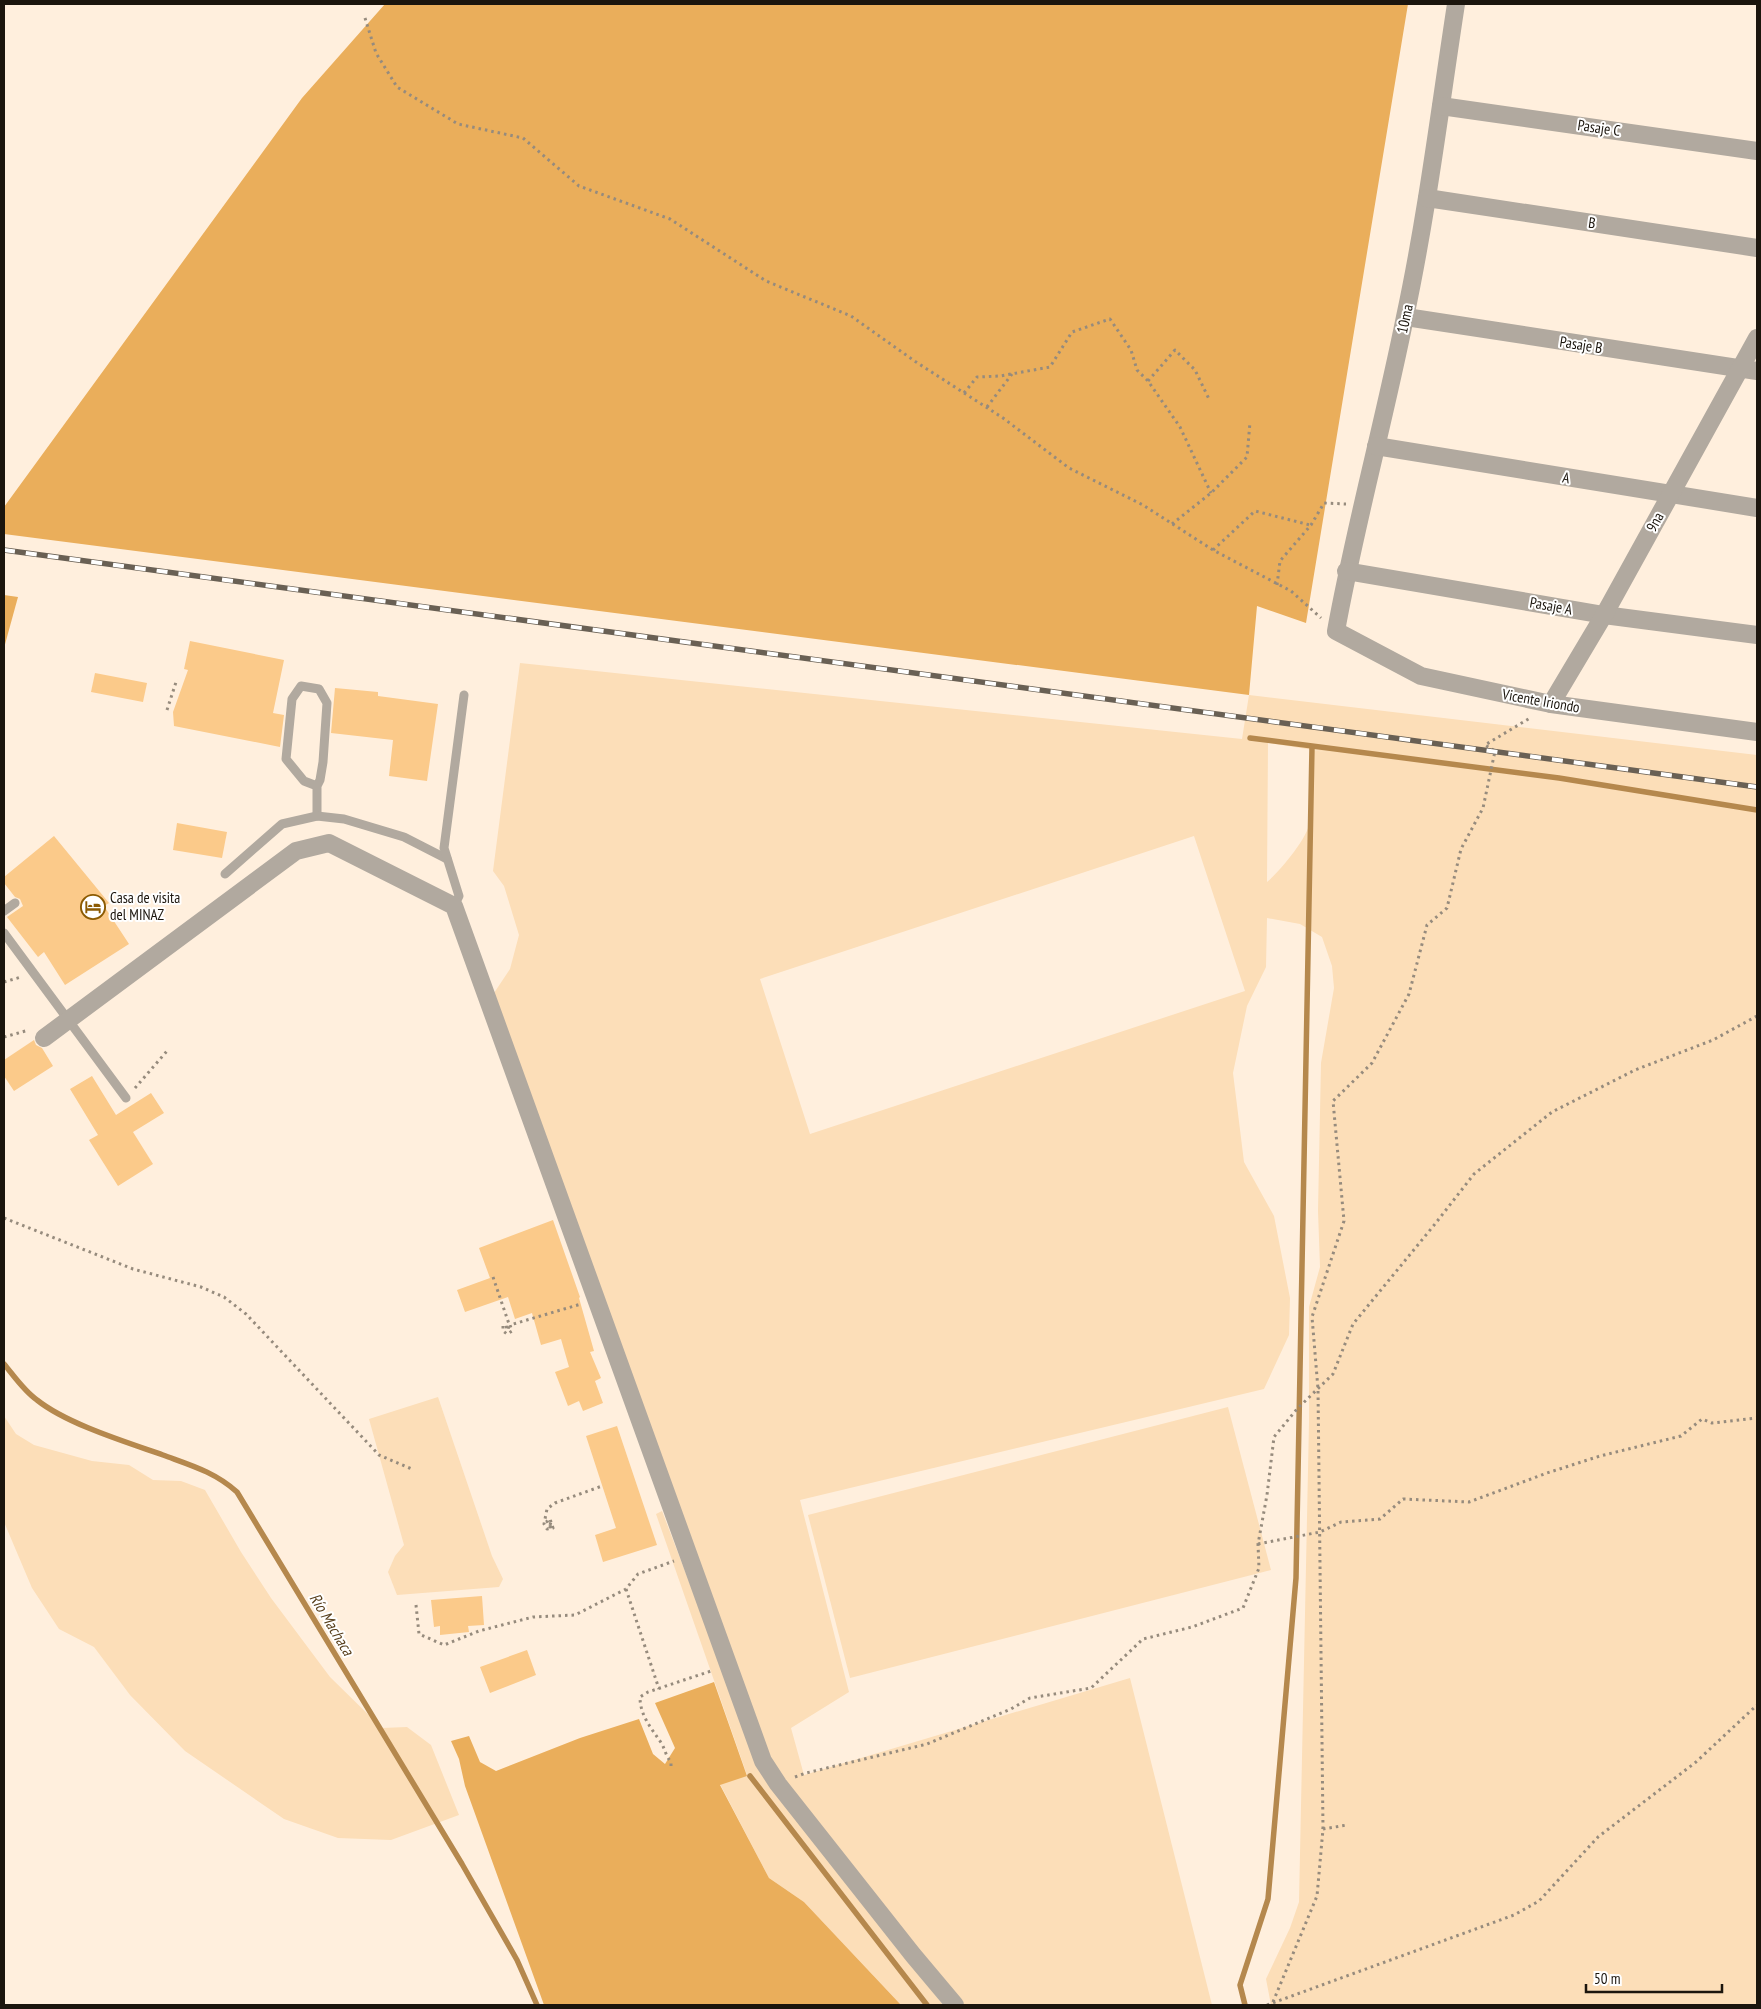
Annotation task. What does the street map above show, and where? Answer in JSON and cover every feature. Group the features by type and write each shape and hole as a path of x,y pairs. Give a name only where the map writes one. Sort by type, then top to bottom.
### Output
{"street":[{"name":"10ma","path":"1336,631 1346,571 1406,317 1427,198 1456,4"},
{"name":"Pasaje C","path":"1441,106 1757,150"},
{"name":"B","path":"1427,198 1757,248"},
{"name":"Pasaje B","path":"1406,317 1757,371"},
{"name":"9na","path":"1551,704 1604,614 1757,338"},
{"name":"A","path":"1376,446 1757,508"},
{"name":"Pasaje A","path":"1346,571 1604,614 1757,635"},
{"name":"Vicente Iriondo","path":"1336,631 1421,676 1551,704 1757,732"},
{"path":"44,1038 296,851 329,843 454,906 763,1761 778,1784 913,1955 955,2005"}],"lane":[{"path":"317,786 304,781 286,759 292,699 301,686 319,689 327,703 323,762 317,786 317,816"},
{"path":"454,906 459,896 444,848 464,695"},
{"path":"225,874 282,824 317,816 344,819 404,837 447,859"},
{"path":"4,911 15,903"},
{"path":"4,933 126,1098"}],"path":[{"path":"365,18 376,53 397,86 458,124 523,138 579,186 670,219 766,281 851,316 916,362 987,407 1069,468 1143,505 1213,550 1291,591 1336,631"},
{"path":"964,393 977,377 1013,374 1050,367 1072,332 1110,319 1131,350 1137,370 1148,381 1180,427 1211,493"},
{"path":"1148,381 1175,350 1195,370 1209,398"},
{"path":"987,407 1013,374"},
{"path":"1172,524 1211,493 1247,458 1250,422"},
{"path":"1277,585 1280,561 1311,525 1324,503 1362,504"},
{"path":"1213,550 1255,511 1311,525"},
{"path":"167,710 176,679"},
{"path":"1273,2002 1318,1896 1323,1829 1318,1389 1312,1317 1344,1221 1333,1101 1372,1063 1409,994 1427,925 1447,908 1461,850 1483,808 1494,751 1486,745 1551,704"},
{"path":"778,1784 806,1773 927,1744 1012,1709 1030,1698 1091,1688 1143,1639 1192,1626 1243,1608 1259,1568 1258,1544 1267,1496 1274,1436 1297,1409 1333,1374 1353,1324 1474,1174 1552,1112 1635,1070 1714,1040 1757,1016"},
{"path":"126,1098 167,1051"},
{"path":"4,1218 134,1269 201,1287 224,1297 246,1314 379,1455 414,1470"},
{"path":"493,1277 509,1324 508,1330 506,1325 503,1326 503,1331 507,1334 512,1331 510,1325 596,1300"},
{"path":"1258,1544 1320,1532 1341,1522 1380,1519 1403,1499 1469,1502 1547,1473 1600,1456 1681,1436 1702,1419 1712,1422 1757,1418"},
{"path":"550,1525 551,1522 550,1527 547,1521 550,1519 553,1528 548,1529 544,1524 547,1509 555,1503 602,1486"},
{"path":"416,1604 419,1634 444,1645 478,1631 533,1618 575,1615 626,1589 638,1574 689,1555"},
{"path":"626,1589 659,1689"},
{"path":"671,1766 671,1762 652,1732 640,1706 640,1697 648,1692 728,1665"},
{"path":"1267,2005 1514,1915 1539,1901 1598,1837 1696,1762 1757,1705"},
{"path":"1323,1829 1347,1824"}],"shaded area":[{"path":"385,4 1408,4 1306,623 1257,606 1249,695 4,534 4,507 302,98"},
{"path":"4,595 18,597 4,648"},
{"path":"520,663 1242,739 1249,695 1757,755 1757,2005 1271,2005 1266,1979 1290,1928 1299,1902 1309,1422 1309,1307 1320,1267 1318,1211 1321,1063 1334,988 1332,966 1322,937 1300,924 1267,918 1266,967 1247,1006 1233,1073 1244,1162 1274,1216 1290,1298 1289,1335 1264,1389 800,1500 849,1692 791,1728 804,1775 1130,1678 1212,2005 954,2005 763,1761 488,1002 510,969 519,935 504,886 493,871","holes":["1268,743 1333,753 1312,750 1312,804 1308,828 1293,854 1267,882","1194,836 1245,991 810,1134 760,979"]},
{"path":"438,1397 492,1556 503,1579 499,1587 397,1595 388,1572 395,1556 404,1545 369,1419"},
{"path":"1228,1407 1271,1570 850,1678 808,1515"},
{"path":"4,1416 16,1434 34,1445 92,1461 129,1465 153,1480 181,1481 205,1490 241,1552 271,1598 330,1677 382,1728 407,1727 431,1745 459,1815 391,1840 338,1838 284,1819 185,1751 130,1695 94,1647 59,1629 32,1588 4,1522"},
{"path":"662,1511 762,1773 943,2005 901,2005 804,1902 769,1878 720,1784 747,1775 656,1514"},
{"path":"714,1682 747,1776 720,1785 769,1878 804,1902 901,2005 544,2005 465,1786 459,1759 451,1741 469,1736 480,1762 496,1771 580,1738 639,1719 653,1754 665,1764 675,1748 655,1703"}],"building":[{"path":"190,641 284,660 273,713 284,715 280,747 174,726 173,712 188,670 184,669"},
{"path":"95,673 147,683 143,702 91,692"},
{"path":"335,688 378,692 378,696 438,704 427,781 389,776 393,740 331,733"},
{"path":"177,823 227,832 222,858 173,850"},
{"path":"54,836 109,903 104,906 129,944 65,985 44,952 38,957 7,917 23,906 20,899 15,897 4,883 4,877"},
{"path":"34,1040 36,1045 42,1048 53,1066 14,1091 4,1076 4,1060"},
{"path":"92,1076 116,1115 151,1093 164,1113 133,1132 153,1164 118,1186 89,1140 98,1135 70,1089"},
{"path":"553,1220 580,1297 594,1351 590,1352 601,1378 595,1381 603,1403 583,1411 579,1401 568,1406 555,1372 569,1367 561,1339 541,1345 532,1313 515,1319 508,1297 465,1312 457,1290 490,1278 479,1248"},
{"path":"617,1426 657,1545 603,1562 595,1535 616,1528 586,1436"},
{"path":"482,1596 484,1625 468,1626 469,1632 440,1635 440,1626 434,1627 431,1600"},
{"path":"527,1650 536,1675 490,1693 480,1667"}],"waterway":[{"path":"1250,738 1559,778 1757,810"},
{"path":"1245,2005 1240,1985 1268,1899 1296,1578 1312,747"},
{"name":"Río Machaca","path":"4,1364 32,1396 64,1417 97,1432 202,1470 220,1479 237,1492 462,1864 517,1960 537,2005"},
{"path":"750,1776 927,2005"}],"railway":[{"path":"4,550 1757,787"}],"place":[{"name":"Casa de visita del MINAZ","path":"93,907"}]}
